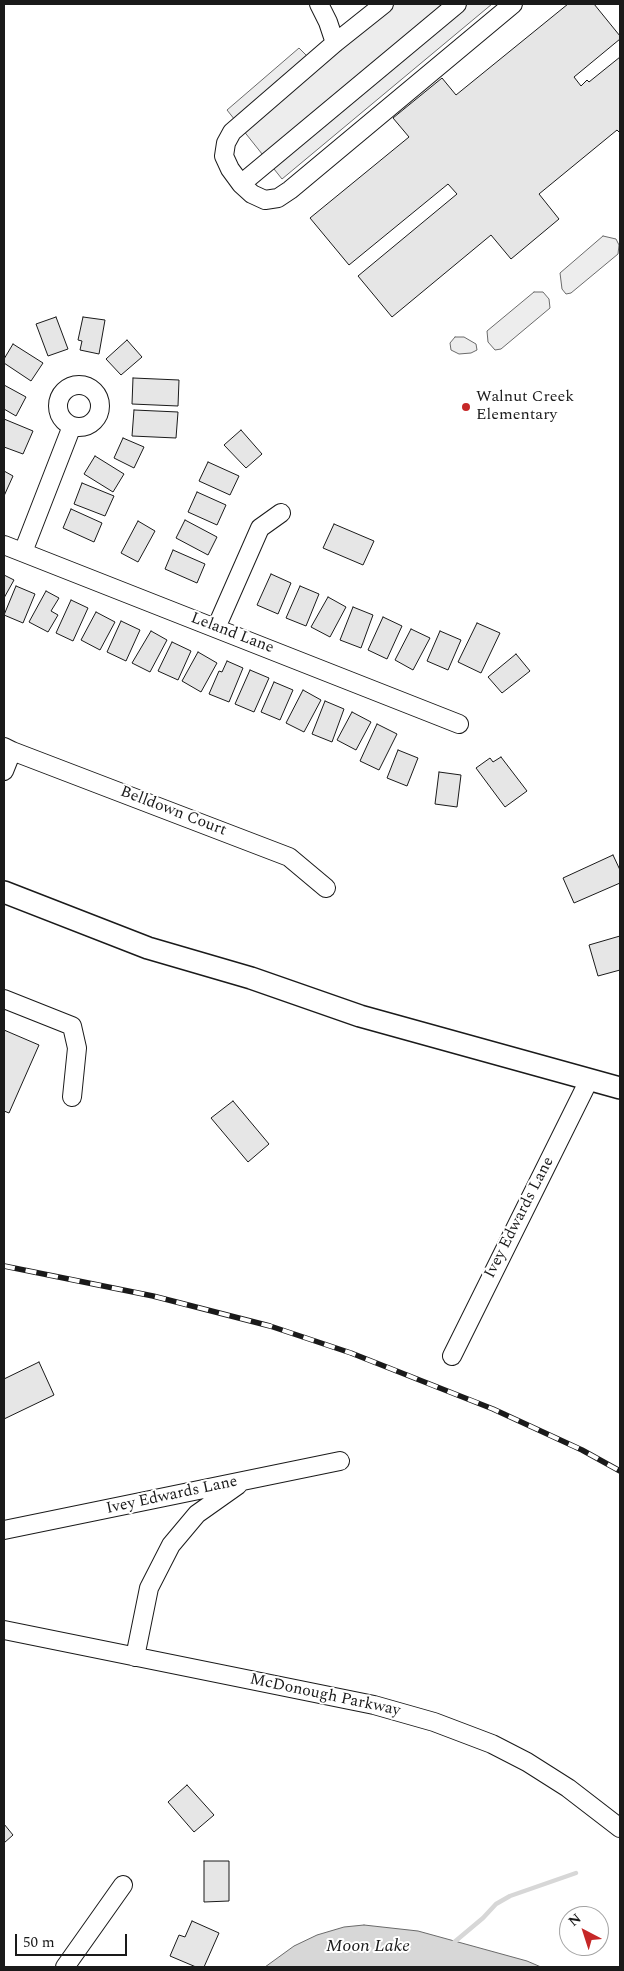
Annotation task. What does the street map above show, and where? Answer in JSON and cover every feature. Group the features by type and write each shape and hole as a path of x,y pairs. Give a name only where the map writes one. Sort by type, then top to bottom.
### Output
{"main road":[{"path":"4,892 148,948 251,978 360,1016 620,1088"}],"street":[{"path":"319,4 335,43"},
{"path":"381,4 232,132 226,143 224,156 230,169 241,184 252,194 265,200 278,198 290,190 513,4"},
{"path":"241,184 457,4"},
{"path":"23,552 72,426"},
{"path":"216,628 260,528 281,513"},
{"name":"Leland Lane","path":"4,545 459,724"},
{"name":"Belldown Court","path":"4,771 8,749 289,857 326,888"},
{"path":"4,999 72,1026 77,1048 72,1097"},
{"name":"Ivey Edwards Lane","path":"452,1356 589,1080"},
{"name":"Ivey Edwards Lane","path":"4,1530 340,1461"},
{"path":"135,1657 149,1588 171,1545 197,1514 244,1481"},
{"name":"McDonough Parkway","path":"4,1630 374,1705 434,1722 492,1744 527,1762 568,1788 620,1828"},
{"path":"65,1967 123,1885"}],"shaded area":[{"path":"373,4 492,4 282,179 227,110 299,48 309,58"},
{"path":"603,236 616,239 619,245 618,254 571,293 566,294 562,289 560,273"},
{"path":"534,292 543,292 549,299 550,308 501,349 495,350 488,342 487,331"},
{"path":"455,337 464,337 476,344 477,350 471,353 459,354 451,350 450,343"}],"water":[{"name":"Moon Lake","path":"364,1925 418,1931 527,1961 541,1967 265,1967 294,1946 317,1935 344,1927"}],"building":[{"path":"568,4 594,4 620,36 620,39 574,77 581,86 587,80 589,82 620,57 620,133 617,130 539,194 559,219 511,259 491,235 392,317 358,276 457,194 448,184 349,265 310,218 409,137 393,118 442,78 456,95"},
{"path":"56,317 68,349 48,356 36,324"},
{"path":"83,317 105,320 99,354 80,350 82,341 78,340"},
{"path":"127,340 142,357 121,375 106,359"},
{"path":"13,344 43,363 31,381 4,363 4,359"},
{"path":"133,378 179,380 178,406 132,404"},
{"path":"4,385 26,397 16,416 4,409"},
{"path":"134,410 178,412 176,438 132,436"},
{"path":"4,419 33,431 23,454 4,447"},
{"path":"241,430 262,454 246,468 224,445"},
{"path":"123,438 144,447 134,468 114,458"},
{"path":"95,456 124,474 113,492 84,474"},
{"path":"208,462 239,476 230,495 199,481"},
{"path":"4,471 13,476 4,496"},
{"path":"82,483 114,496 105,516 74,504"},
{"path":"197,492 226,505 217,525 188,512"},
{"path":"71,509 102,523 94,542 63,528"},
{"path":"185,520 217,537 208,555 176,538"},
{"path":"138,521 155,531 138,562 121,553"},
{"path":"334,524 374,541 363,565 323,548"},
{"path":"173,550 205,564 197,583 165,569"},
{"path":"271,574 291,583 278,614 257,605"},
{"path":"4,575 14,580 4,598"},
{"path":"16,586 35,594 23,623 4,615"},
{"path":"300,586 319,594 306,626 286,618"},
{"path":"46,591 59,598 51,611 58,615 48,632 29,622"},
{"path":"328,597 346,607 330,637 311,627"},
{"path":"71,600 88,608 73,641 56,633"},
{"path":"353,607 373,615 361,648 340,640"},
{"path":"96,612 115,622 100,650 81,640"},
{"path":"383,617 402,626 387,659 368,650"},
{"path":"121,621 140,630 126,661 107,652"},
{"path":"477,623 500,633 481,673 458,662"},
{"path":"411,629 430,638 413,670 395,660"},
{"path":"151,631 167,640 150,672 132,663"},
{"path":"440,631 461,640 448,670 427,661"},
{"path":"172,642 191,651 178,680 158,671"},
{"path":"198,652 217,663 201,692 182,681"},
{"path":"516,654 530,671 502,693 488,677"},
{"path":"227,661 243,668 229,702 209,694 219,671 222,672"},
{"path":"250,670 269,678 254,712 235,704"},
{"path":"274,682 293,690 280,720 261,712"},
{"path":"303,690 321,700 304,732 286,723"},
{"path":"325,701 344,709 332,742 312,734"},
{"path":"352,712 371,722 356,750 337,740"},
{"path":"377,724 397,734 379,770 360,761"},
{"path":"398,750 418,758 407,786 387,778"},
{"path":"501,757 527,791 505,807 476,768 490,758 493,762"},
{"path":"439,772 461,775 457,807 435,804"},
{"path":"613,855 620,870 620,883 574,903 563,878"},
{"path":"620,936 620,970 598,976 589,945"},
{"path":"4,1030 39,1045 9,1113 4,1111"},
{"path":"233,1101 269,1144 248,1162 211,1118"},
{"path":"39,1362 54,1395 4,1419 4,1379"},
{"path":"187,1785 214,1815 194,1832 168,1802"},
{"path":"4,1824 13,1835 4,1843"},
{"path":"204,1861 229,1861 229,1901 204,1902"},
{"path":"192,1921 219,1933 204,1967 196,1967 170,1956 179,1935 185,1937"}],"waterway":[{"path":"452,1944 483,1918 496,1904 510,1896 576,1873"}],"railway":[{"path":"4,1266 153,1296 270,1326 351,1353 493,1409 582,1450 620,1471"}],"place":[{"name":"Walnut Creek Elementary","path":"466,407"}]}
